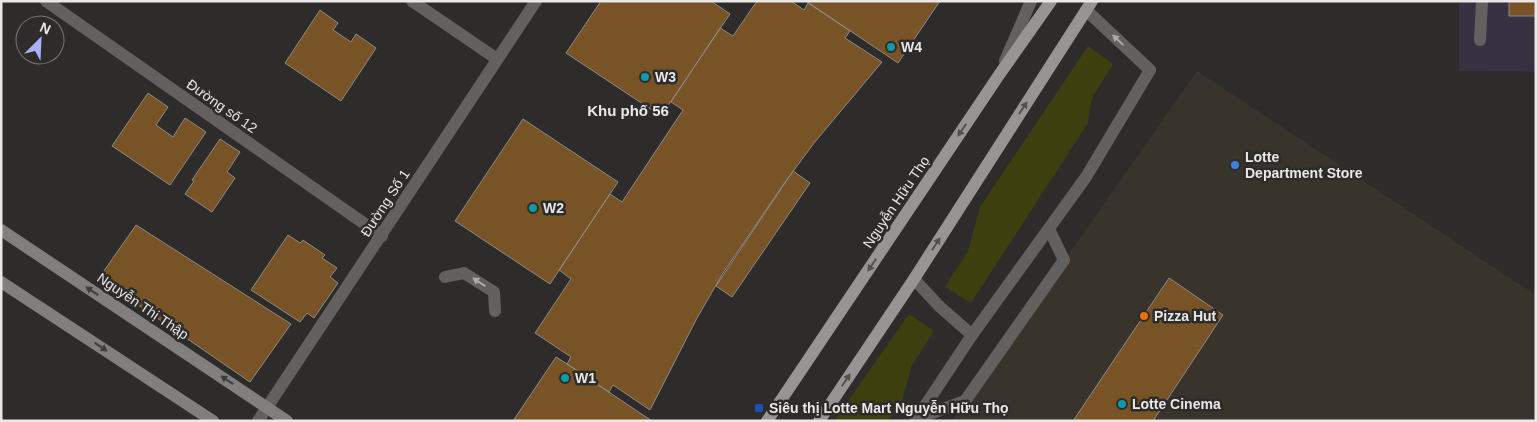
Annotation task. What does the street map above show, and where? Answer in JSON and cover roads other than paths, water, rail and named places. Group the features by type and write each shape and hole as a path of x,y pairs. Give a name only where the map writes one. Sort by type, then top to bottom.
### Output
{"main road":[{"name":"Nguyễn Hữu Thọ","path":"767,421 1050,1"},
{"path":"819,421 914,279 1089,6"},
{"name":"Nguyễn Thị Thập","path":"1,230 288,421"},
{"path":"1,282 213,421"}],"street":[{"name":"Đường số 12","path":"46,1 382,236"},
{"path":"412,1 497,59"},
{"name":"Đường Số 1","path":"258,421 536,1"},
{"path":"999,75 1031,1"},
{"path":"1480,40 1482,1"},
{"path":"915,420 972,336 1086,177 1150,70 1089,6"},
{"path":"915,420 965,401 1064,260 1049,229"},
{"path":"445,277 464,273 494,292 495,311"},
{"path":"914,279 939,306 972,336"}],"place":[{"name":"W4","path":"891,47"},
{"name":"W3","path":"645,77"},
{"name":"Lotte Department Store","path":"1235,165"},
{"name":"W2","path":"533,208"},
{"name":"Pizza Hut","path":"1144,316"},
{"name":"W1","path":"565,378"},
{"name":"Lotte Cinema","path":"1122,404"},
{"name":"Siêu thị Lotte Mart Nguyễn Hữu Thọ","path":"759,408"}],"district":[{"name":"Khu phố 56","path":"628,111"}]}
